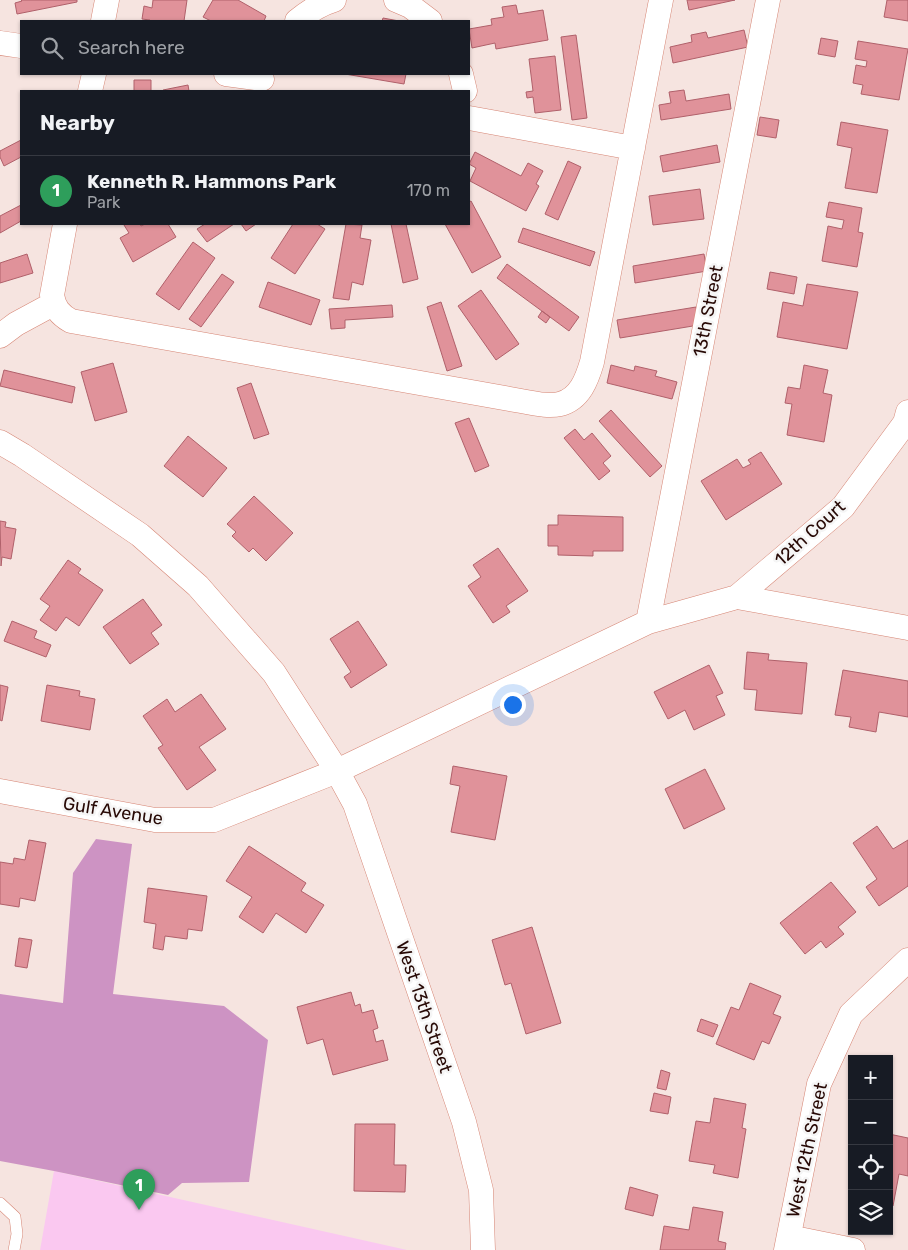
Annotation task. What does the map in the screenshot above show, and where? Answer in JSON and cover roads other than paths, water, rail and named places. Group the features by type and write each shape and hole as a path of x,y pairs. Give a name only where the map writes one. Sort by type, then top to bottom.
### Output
{"street":[{"path":"104,20 107,0"},
{"path":"298,20 312,10 334,0"},
{"path":"396,0 410,6 429,20"},
{"path":"65,225 52,296 58,312 78,322 521,401 560,404 578,393 584,384 592,362 660,0"},
{"name":"13th Street","path":"648,622 768,0"},
{"path":"0,43 20,46"},
{"path":"90,90 94,75"},
{"path":"231,75 263,81"},
{"path":"461,75 465,90"},
{"path":"470,118 633,148"},
{"path":"0,336 16,324 54,304"},
{"name":"12th Court","path":"737,597 843,507 904,423 908,412"},
{"name":"West 13th Street","path":"0,442 140,535 198,586 274,673 337,771 355,804 464,1122 481,1190 483,1250"},
{"path":"737,597 908,628"},
{"name":"Gulf Avenue","path":"0,791 155,820 214,820 337,771 648,622 737,597"},
{"name":"West 12th Street","path":"787,1243 819,1084 851,1014 908,960"},
{"path":"787,1243 853,1250"}],"lane":[{"path":"0,1203 16,1217 17,1234 14,1250"}],"place":[{"name":"Kenneth R. Hammons Park","path":"139,1210"}]}
